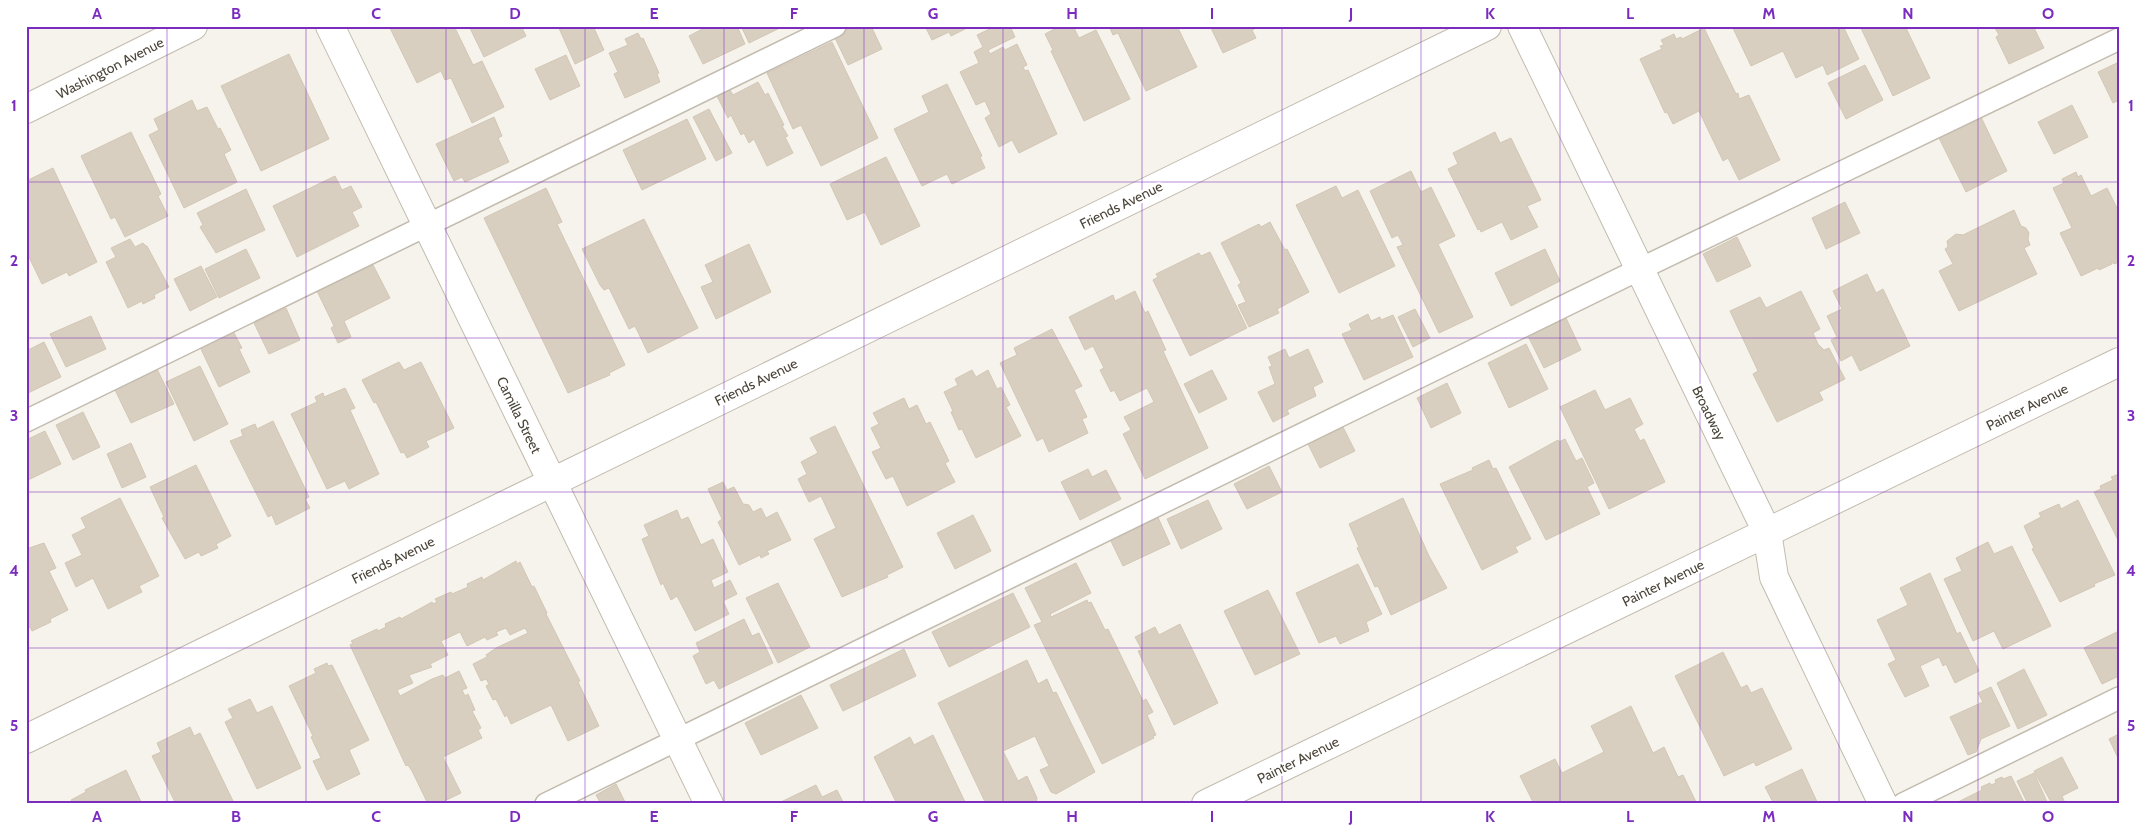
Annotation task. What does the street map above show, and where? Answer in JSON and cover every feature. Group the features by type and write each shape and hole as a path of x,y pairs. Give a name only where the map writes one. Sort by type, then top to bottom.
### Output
{"street":[{"name":"Washington Avenue","path":"26,109 193,26"},
{"name":"Camilla Street","path":"330,26 709,804"},
{"name":"Friends Avenue","path":"26,739 1487,26"},
{"name":"Broadway","path":"1522,26 1768,532 1774,577 1883,804"},
{"name":"Painter Avenue","path":"1212,803 2119,362"}],"lane":[{"path":"26,421 835,26"},
{"path":"546,804 1640,269 2119,38"},
{"path":"1903,804 2119,698"}],"building":[{"path":"389,26 454,26 473,65 482,61 504,107 472,123 451,78 445,80 441,71 417,83"},
{"path":"469,26 525,26 522,28 526,36 484,57"},
{"path":"558,26 593,26 604,50 575,64"},
{"path":"708,26 737,26 745,44 703,64 689,36"},
{"path":"741,26 784,26 749,43"},
{"path":"854,26 871,26 882,49 848,65 834,36"},
{"path":"925,26 971,26 951,36 949,32 932,40"},
{"path":"996,26 1010,26 1015,37 988,50 990,54 1003,47 1005,50 1017,44 1027,65 1023,67 1025,71 1028,70 1057,134 1019,153 1012,140 999,147 985,118 991,114 985,101 976,105 960,72 979,63 974,52 983,47 977,35"},
{"path":"1060,26 1073,26 1079,38 1096,30 1130,99 1084,121 1045,34"},
{"path":"1109,26 1177,26 1197,67 1146,91 1118,33 1113,35"},
{"path":"1210,26 1260,26 1252,30 1256,38 1223,53"},
{"path":"1732,26 1843,26 1859,59 1827,75 1823,65 1796,78 1783,51 1751,66"},
{"path":"1860,26 1905,26 1930,78 1893,96"},
{"path":"1998,26 2033,26 2044,48 2009,64 1996,37 1999,35 1995,28"},
{"path":"1704,28 1736,94 1738,93 1739,99 1749,95 1780,160 1739,180 1728,158 1723,161 1699,111 1673,124 1667,112 1665,113 1640,59 1662,49 1660,46 1664,45 1661,40 1674,34 1676,39 1681,37 1682,39"},
{"path":"638,33 641,39 643,38 659,73 657,74 660,82 625,98 614,74 618,72 609,53 628,45 625,39"},
{"path":"832,42 878,138 821,166 801,125 793,129 767,73"},
{"path":"289,54 329,139 261,171 221,86"},
{"path":"566,55 580,86 550,100 535,69"},
{"path":"2119,62 2119,100 2113,103 2098,72"},
{"path":"1865,65 1883,100 1846,119 1828,83"},
{"path":"758,82 765,95 768,93 784,125 782,126 788,136 785,137 793,153 767,166 754,139 749,143 744,133 741,135 731,115 728,118 717,96 730,90 733,95"},
{"path":"947,84 982,156 980,157 985,168 952,184 947,174 922,186 894,129 929,112 922,96"},
{"path":"192,100 197,111 207,107 218,129 220,128 231,150 224,154 237,182 184,208 149,135 159,130 154,119"},
{"path":"2072,105 2088,137 2054,154 2038,122"},
{"path":"709,109 732,153 716,161 693,117"},
{"path":"1980,115 2007,171 1966,192 1938,136"},
{"path":"494,117 502,136 498,138 509,162 465,182 462,177 454,181 436,144"},
{"path":"687,119 706,159 642,190 623,150"},
{"path":"131,132 161,194 158,196 168,216 125,237 115,217 111,219 81,156"},
{"path":"1495,132 1500,143 1511,138 1541,200 1527,206 1538,227 1511,240 1502,222 1481,232 1480,229 1478,230 1448,169 1458,164 1453,153"},
{"path":"886,157 920,226 881,245 865,212 847,220 830,184"},
{"path":"53,168 97,262 69,276 67,272 42,284 26,251 26,181"},
{"path":"1411,171 1421,192 1431,187 1455,236 1438,244 1473,317 1439,333 1397,247 1403,245 1398,235 1392,238 1370,191"},
{"path":"2076,172 2078,177 2081,175 2091,196 2107,188 2119,212 2119,262 2114,264 2112,261 2112,264 2081,276 2060,233 2072,228 2053,188 2064,183 2062,179"},
{"path":"335,176 342,190 351,186 362,207 352,212 359,226 297,257 273,206"},
{"path":"1336,186 1342,198 1358,190 1395,266 1339,293 1296,205"},
{"path":"546,188 562,222 557,224 625,365 609,373 610,375 568,393 484,218"},
{"path":"246,189 265,230 216,253 200,227 203,225 197,213"},
{"path":"1845,202 1860,233 1826,249 1812,218"},
{"path":"2014,210 2021,226 2026,228 2029,233 2030,245 2024,248 2037,274 1959,311 1939,271 1953,264 1945,249 1948,247 1947,241 1956,234 1963,235"},
{"path":"644,219 698,328 648,353 635,326 629,329 609,288 604,290 600,285 582,249"},
{"path":"1270,222 1285,250 1287,249 1309,292 1277,309 1279,313 1249,327 1238,305 1246,302 1238,285 1241,283 1221,243 1259,224 1261,227"},
{"path":"1737,237 1751,266 1717,282 1703,254"},
{"path":"130,239 135,247 143,243 147,246 169,287 154,295 155,298 143,304 142,301 128,308 106,262 116,257 111,248"},
{"path":"749,244 771,292 716,319 701,287 713,282 705,265"},
{"path":"246,249 260,278 219,298 205,269"},
{"path":"1545,249 1560,281 1511,306 1495,273"},
{"path":"1210,252 1247,328 1190,356 1153,280 1158,277 1156,274 1199,253 1201,256"},
{"path":"373,265 390,298 344,321 351,337 338,343 331,328 334,326 316,289 340,277 341,280"},
{"path":"201,266 217,297 190,311 174,279"},
{"path":"1867,274 1876,293 1883,289 1910,346 1860,371 1852,355 1841,361 1831,340 1837,337 1827,316 1842,309 1833,291"},
{"path":"1135,291 1145,313 1148,311 1166,350 1163,351 1208,448 1145,479 1123,434 1131,430 1124,417 1154,402 1147,388 1120,401 1114,390 1111,392 1100,370 1104,368 1093,346 1085,350 1069,317 1113,295 1115,301"},
{"path":"1801,291 1820,329 1813,333 1818,344 1824,350 1829,348 1845,379 1819,392 1823,400 1777,422 1753,374 1758,371 1730,311 1760,297 1766,308"},
{"path":"286,308 300,340 269,354 254,323"},
{"path":"1415,309 1430,338 1413,347 1398,317"},
{"path":"1368,314 1371,321 1380,317 1381,320 1393,315 1413,357 1364,380 1342,334 1352,330 1349,324"},
{"path":"91,316 106,349 66,367 50,334"},
{"path":"1566,318 1581,350 1544,368 1528,336"},
{"path":"1052,329 1082,386 1074,390 1087,417 1082,419 1088,433 1049,452 1043,438 1037,441 1000,363 1017,355 1014,348"},
{"path":"233,331 242,348 239,349 250,372 219,387 200,347"},
{"path":"44,342 61,377 26,394 26,351"},
{"path":"1526,344 1548,389 1509,408 1488,363"},
{"path":"1285,349 1289,358 1308,349 1323,382 1313,387 1316,396 1287,410 1289,414 1273,422 1258,392 1275,384 1269,367 1272,366 1268,357"},
{"path":"399,362 404,370 421,362 454,428 426,441 429,447 407,458 404,452 401,453 376,402 374,403 362,380"},
{"path":"200,366 228,424 194,441 166,382"},
{"path":"157,369 174,404 131,423 115,390"},
{"path":"972,370 976,377 988,370 997,389 1001,387 1010,405 1006,407 1021,436 976,458 962,429 959,430 944,392 958,385 955,379"},
{"path":"1212,370 1227,399 1199,413 1184,384"},
{"path":"1447,383 1461,413 1431,428 1417,398"},
{"path":"345,388 355,408 350,410 379,474 349,489 345,481 327,489 291,414 317,402 315,397 323,393 324,397"},
{"path":"1595,390 1605,410 1630,398 1643,424 1634,429 1640,441 1644,439 1665,482 1609,509 1560,407"},
{"path":"904,398 909,409 917,405 926,424 930,422 949,461 945,463 955,482 907,506 893,476 886,479 872,452 881,448 871,428 879,424 873,413"},
{"path":"83,412 100,447 73,460 56,425"},
{"path":"273,421 309,497 305,499 310,508 276,525 272,515 268,517 230,441 243,436 241,430 255,424 257,429"},
{"path":"835,426 903,567 887,575 888,577 842,597 814,539 836,528 821,496 809,502 798,479 807,474 801,462 818,453 810,438"},
{"path":"1343,427 1355,451 1320,468 1308,444"},
{"path":"45,431 61,464 26,481 26,440"},
{"path":"1565,439 1576,461 1582,458 1594,483 1587,487 1600,514 1546,540 1509,467 1558,440 1559,442"},
{"path":"131,443 146,477 122,488 107,454"},
{"path":"1489,460 1493,469 1496,468 1531,539 1515,547 1518,552 1482,570 1440,484 1473,470 1472,468"},
{"path":"196,465 231,536 216,544 218,548 201,556 199,552 185,559 162,518 164,517 150,487"},
{"path":"1269,466 1282,492 1247,509 1234,484"},
{"path":"1088,469 1092,477 1106,470 1121,499 1080,520 1061,482"},
{"path":"2119,474 2119,542 2094,492 2101,489 2100,486 2113,480 2111,477"},
{"path":"723,482 727,490 734,487 743,504 749,505 753,512 761,508 766,518 777,512 791,540 767,551 769,554 761,558 760,555 739,565 718,522 722,519 708,489"},
{"path":"120,498 159,576 139,586 142,592 108,609 93,578 76,587 65,563 82,555 72,535 86,528 81,518"},
{"path":"1403,498 1429,556 1447,588 1391,615 1378,586 1375,587 1357,548 1359,547 1349,524"},
{"path":"1208,500 1222,529 1181,549 1167,519"},
{"path":"2078,500 2115,575 2060,602 2032,549 2034,548 2024,526 2041,517 2039,513 2059,504 2061,509"},
{"path":"677,510 681,520 688,517 701,545 713,539 728,572 711,580 714,588 730,580 737,594 723,601 729,614 695,631 677,596 671,600 663,583 661,585 642,539 649,536 644,525"},
{"path":"1156,513 1170,544 1123,566 1108,535"},
{"path":"973,515 991,551 955,569 937,533"},
{"path":"1988,542 1994,554 2012,546 2051,626 2003,649 1994,631 1973,641 1944,579 1962,571 1956,558"},
{"path":"44,543 56,568 49,571 68,610 50,619 51,622 32,631 30,627 26,628 26,549"},
{"path":"516,561 517,564 520,562 532,587 534,586 580,681 578,682 599,726 568,741 551,705 511,724 507,715 505,717 496,699 493,700 486,686 489,684 486,679 481,681 473,664 487,657 486,655 496,648 528,633 525,628 510,635 506,628 496,632 498,635 487,640 485,637 467,646 460,632 441,641 448,655 430,664 432,667 409,675 413,683 397,690 400,696 432,679 443,675 445,678 459,671 467,688 462,690 465,696 468,694 475,710 472,711 481,728 478,730 482,738 443,757 461,793 438,804 428,804 412,771 408,765 406,766 350,645 353,643 351,641 377,629 378,631 386,627 385,624 400,617 401,619 432,602 433,604 437,602 435,599 468,587 467,584 482,577 483,580"},
{"path":"1076,563 1091,593 1050,614 1051,617 1087,600 1088,603 1091,602 1105,630 1108,629 1143,701 1146,699 1153,712 1147,715 1156,735 1153,736 1154,738 1102,764 1034,625 1042,622 1025,588"},
{"path":"1358,564 1382,614 1366,622 1369,631 1340,644 1336,636 1319,643 1296,593"},
{"path":"1930,573 1957,634 1960,632 1979,671 1955,683 1946,664 1943,666 1939,657 1920,666 1929,686 1905,697 1888,664 1896,660 1877,620 1908,605 1900,588"},
{"path":"778,583 810,647 778,663 746,598"},
{"path":"1268,590 1300,654 1255,675 1224,611"},
{"path":"1013,593 1030,627 949,667 932,632"},
{"path":"744,619 752,636 759,633 773,663 719,689 714,680 706,684 693,656 700,652 696,643"},
{"path":"1180,624 1218,703 1174,725 1138,651 1142,650 1135,637 1155,627 1159,635"},
{"path":"2119,631 2119,676 2102,684 2084,648"},
{"path":"904,649 916,676 843,711 830,685"},
{"path":"1723,652 1741,688 1747,685 1751,693 1762,688 1792,749 1756,766 1754,762 1724,776 1675,676"},
{"path":"1027,660 1038,684 1047,679 1053,693 1056,692 1095,772 1056,794 1051,792 1040,770 1049,766 1035,736 1003,751 1018,781 1027,776 1037,798 1036,804 986,804 938,703"},
{"path":"327,663 328,666 332,665 369,740 349,750 360,774 327,790 313,761 321,758 311,737 313,736 289,686 316,673 314,669"},
{"path":"2024,669 2047,715 2018,729 1997,683"},
{"path":"1991,687 2010,726 1981,739 1976,752 1968,755 1950,717 1983,702 1978,693"},
{"path":"801,695 818,728 761,755 745,723"},
{"path":"250,699 257,713 272,706 301,768 257,789 225,722 233,718 228,709"},
{"path":"1631,706 1653,753 1664,747 1678,777 1683,775 1697,804 1534,804 1520,776 1555,759 1562,773 1604,752 1591,726"},
{"path":"190,727 194,736 200,733 233,801 227,804 176,804 152,756 161,752 157,743"},
{"path":"2119,734 2119,760 2109,739"},
{"path":"933,735 966,804 897,804 874,757 910,737 914,745"},
{"path":"2062,757 2078,788 2062,796 2064,801 2052,804 2034,771"},
{"path":"1802,769 1818,804 1774,804 1765,787"},
{"path":"126,770 142,804 73,804 71,800 86,792 85,790"},
{"path":"2034,773 2048,804 2028,804 2017,781"},
{"path":"2011,776 2025,804 1959,804 1958,802 1982,790 1981,787 1990,783 1991,785 1996,783 1995,780 2002,777 2003,779"},
{"path":"616,784 626,804 601,804 596,795"},
{"path":"816,785 822,797 837,790 844,804 782,804 781,802"}]}
